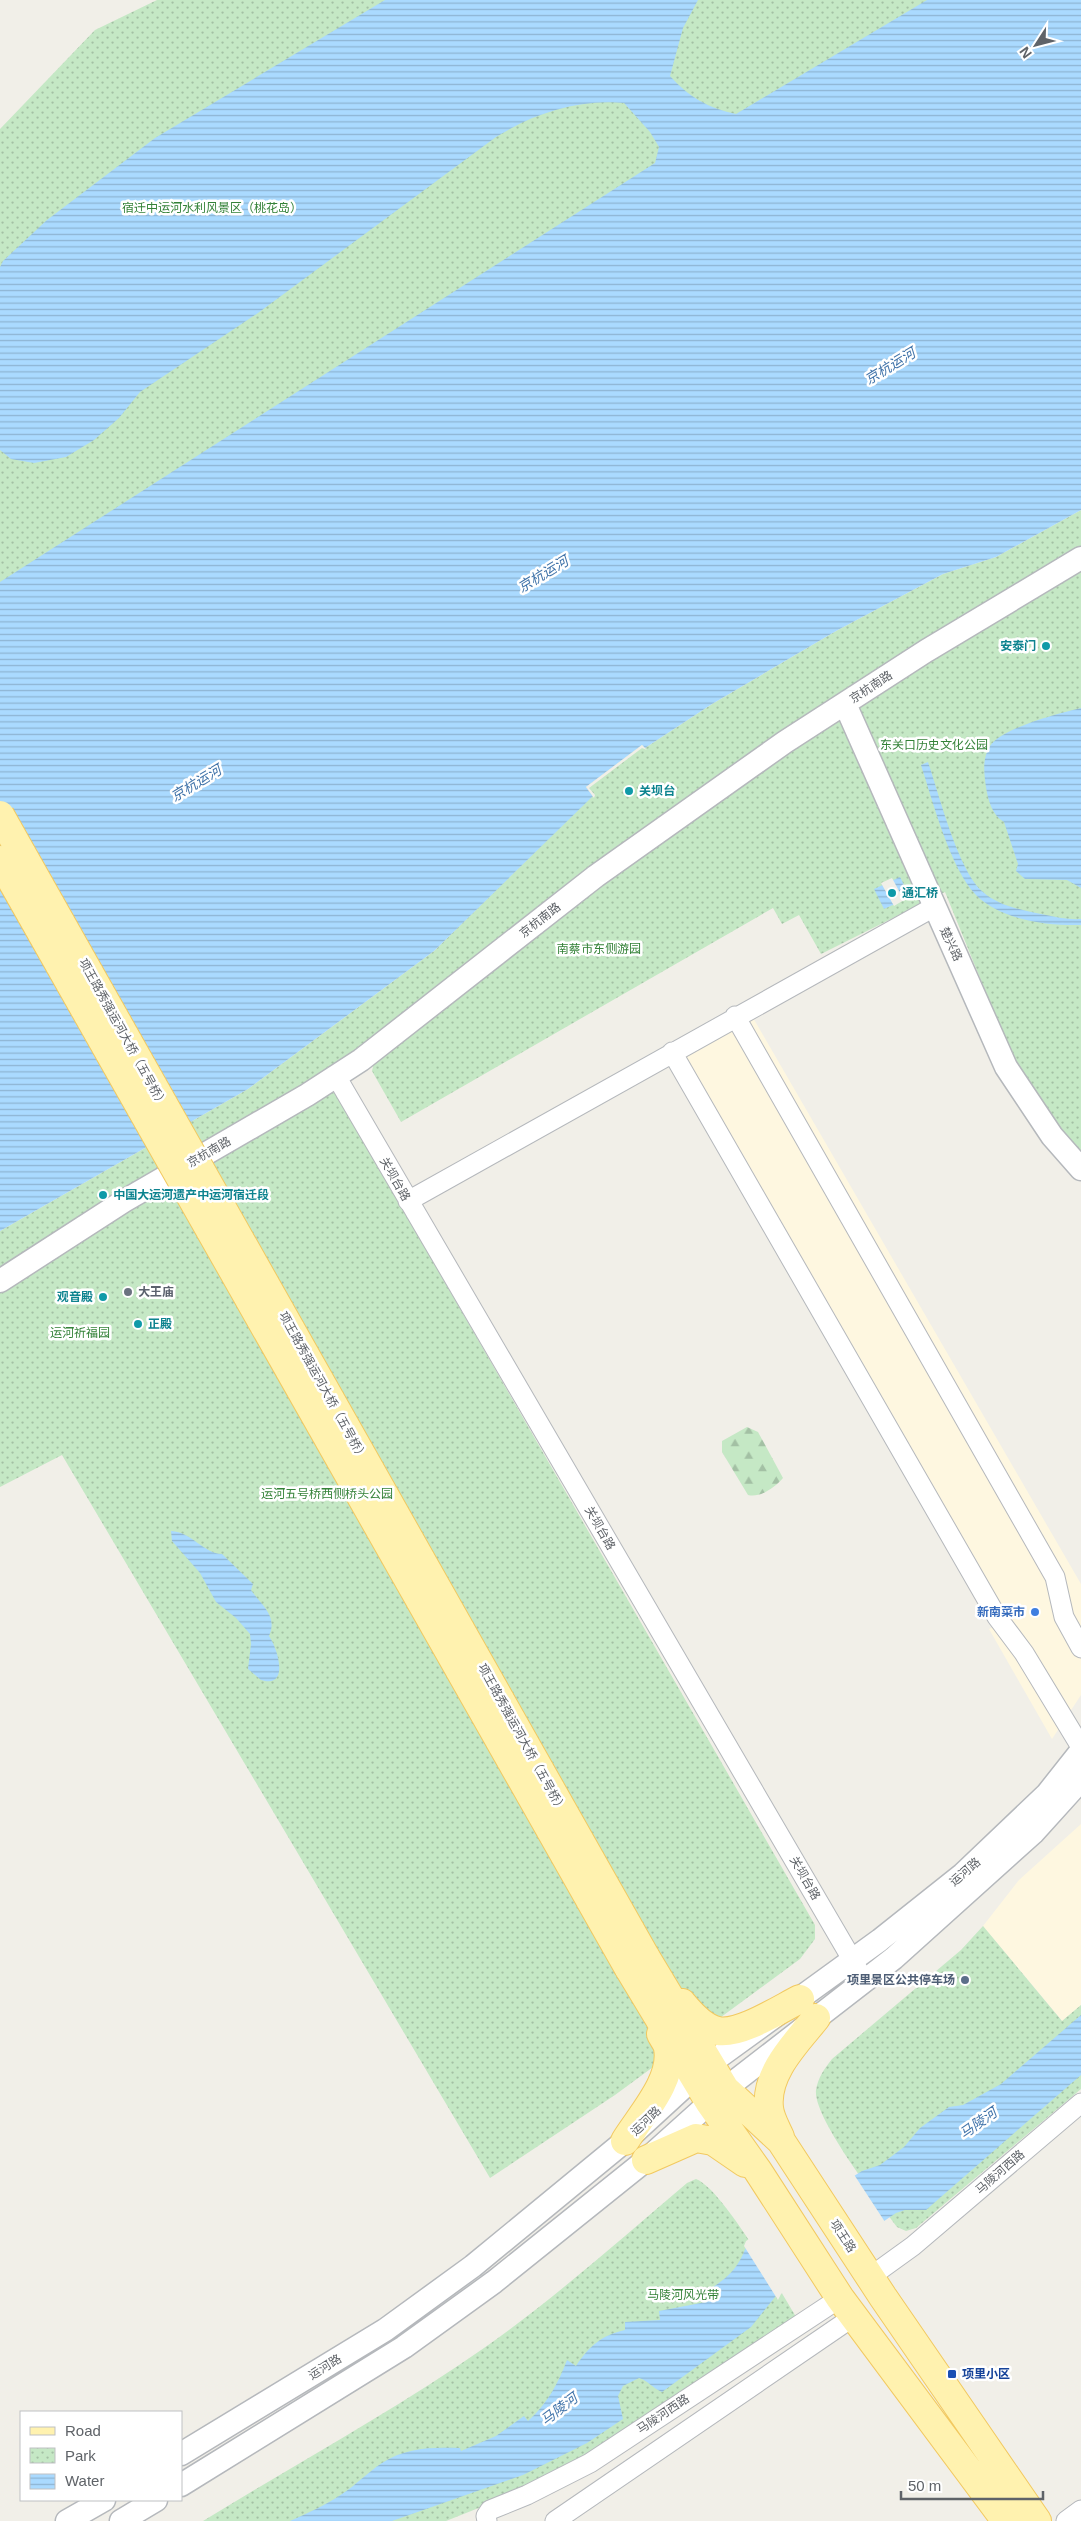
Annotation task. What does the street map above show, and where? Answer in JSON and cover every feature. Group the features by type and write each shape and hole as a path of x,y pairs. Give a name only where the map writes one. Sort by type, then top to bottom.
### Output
{"main road":[{"name":"项王路秀强运河大桥（五号桥）","path":"0,815 640,1968"},
{"name":"项王路秀强运河大桥（五号桥）","path":"0,860 640,1968"},
{"path":"640,1968 701,2024 718,2031 738,2029 808,2008"},
{"path":"625,2141 663,2080 668,2063 668,2047 640,1968"},
{"name":"项王路","path":"640,1968 718,2096 758,2171 847,2308 1006,2521"},
{"path":"782,2141 769,2111 769,2097 779,2066 808,2008"},
{"name":"项王路","path":"718,2096 782,2141 870,2277 1037,2521"},
{"path":"646,2160 696,2138 713,2141 758,2171"}],"street":[{"name":"京杭南路","path":"0,1281 124,1201 361,1060 596,876 785,742 926,651 1081,558"},
{"name":"楚兴路","path":"845,704 1006,1067 1052,1136 1081,1169"},
{"path":"408,1201 735,1016 934,907"},
{"path":"735,1016 1055,1578 1064,1617 1081,1648"},
{"path":"672,1052 997,1617 1024,1653 1081,1749"},
{"name":"关坝台路","path":"336,1076 865,1980"},
{"name":"运河路","path":"182,2484 404,2347 494,2282 646,2160 718,2096 808,2008 853,1960 963,1874 989,1851 1047,1794 1081,1749"},
{"name":"运河路","path":"182,2453 385,2330 472,2266 625,2141 701,2070 808,2008 865,1980 980,1883 1033,1833 1081,1780"},
{"name":"马陵河西路","path":"870,2277 913,2246 1081,2103"},
{"path":"555,2521 847,2308"},
{"name":"马陵河西路","path":"487,2521 486,2516 490,2510 527,2495 590,2462 847,2308"},
{"path":"67,2521 102,2501"},
{"path":"121,2521 154,2501"},
{"path":"1066,2521 1081,2510"}],"shaded area":[{"path":"752,1016 1081,1584 1081,1695 1052,1739 989,1629 995,1626 670,1062"},
{"path":"1081,1824 1081,2005 1063,2022 983,1926 1019,1880"}],"green space":[{"name":"宿迁中运河水利风景区（桃花岛）","path":"157,0 937,0 0,583 0,129 95,30"},
{"name":"东关口历史文化公园","path":"1081,510 1081,1157 1030,1089 1008,1047 945,892 821,954 799,915 782,924 773,908 401,1122 372,1071 375,1058 352,1053 280,1099 129,1185 0,1268 0,1231 248,1089 434,951 592,796 586,787 642,745 645,748 712,704 836,631 943,574 996,557"},
{"name":"运河五号桥西侧桥头公园","path":"322,1092 336,1093 815,1925 815,1939 800,1959 615,2095 490,2178 62,1455 0,1487 0,1289"},
{"path":"747,1427 758,1432 783,1478 767,1491 753,1496 748,1495 722,1452 722,1441"},
{"path":"983,1926 1062,2021 1081,2005 1081,2089 916,2228 906,2231 897,2227 836,2139 818,2103 817,2086 826,2066 832,2059 961,1950"},
{"name":"马陵河风光带","path":"696,2179 721,2201 735,2220 798,2320 589,2456 531,2487 446,2521 203,2521 380,2415 484,2348 562,2289 687,2183"}],"water":[{"name":"京杭运河","path":"385,0 698,0 683,28 670,76 684,90 700,101 736,114 927,0 1081,0 1081,510 996,557 943,574 836,631 712,704 645,748 642,745 586,787 593,796 434,951 248,1089 0,1231 0,582 655,163 659,147 650,132 624,103 590,103 557,110 526,121 496,137 258,313 140,392 119,418 94,440 66,457 34,463 11,459 0,450 0,267 3,261 47,220 155,138"},
{"path":"1081,708 1081,888 1067,880 1025,879 1016,871 1018,864 1004,822 996,815 989,802 984,766 990,746 996,739 1006,733 1032,722"},
{"path":"928,762 950,831 965,867 983,892 1001,903 1015,908 1070,919 1081,919 1081,925 1040,923 1012,916 986,904 976,895 958,869 943,834 921,765"},
{"path":"900,877 910,897 884,909 874,889"},
{"path":"171,1531 185,1535 209,1551 222,1554 253,1584 251,1590 268,1611 272,1623 269,1636 276,1650 279,1666 279,1673 276,1679 270,1681 261,1680 248,1669 251,1644 250,1634 236,1618 216,1602 200,1573 172,1541"},
{"name":"马陵河","path":"1081,2015 1081,2075 926,2210 905,2210 896,2213 779,2292 751,2327 662,2392 639,2378 623,2386 618,2396 623,2419 587,2443 523,2475 392,2521 290,2521 336,2498 391,2458 410,2451 430,2448 460,2448 461,2451 496,2436 524,2416 528,2421 541,2408 551,2393 567,2360 576,2366 597,2342 609,2335 625,2330 625,2322 660,2320 659,2311 706,2302 703,2294 731,2273 740,2260 748,2242 862,2171 880,2165 904,2147 920,2128 949,2107 963,2105 1001,2084"}],"pier":[{"path":"642,745 647,750 642,748 589,788 595,795 594,798 586,787"},
{"name":"通汇桥","path":"892,878 904,900 894,906 881,883"},
{"path":"853,2173 885,2222 781,2294 778,2300 744,2246 746,2241"}],"place":[{"name":"安泰门","path":"1046,646"},
{"name":"关坝台","path":"629,791"},
{"name":"通汇桥","path":"892,893"},
{"name":"中国大运河遗产中运河宿迁段","path":"103,1195"},
{"name":"大王庙","path":"128,1292"},
{"name":"观音殿","path":"103,1297"},
{"name":"正殿","path":"138,1324"},
{"name":"新南菜市","path":"1035,1612"},
{"name":"项里景区公共停车场","path":"965,1980"},
{"name":"项里小区","path":"952,2374"}],"park label":[{"name":"南蔡市东侧游园","path":"599,949"},
{"name":"运河祈福园","path":"80,1333"}]}
